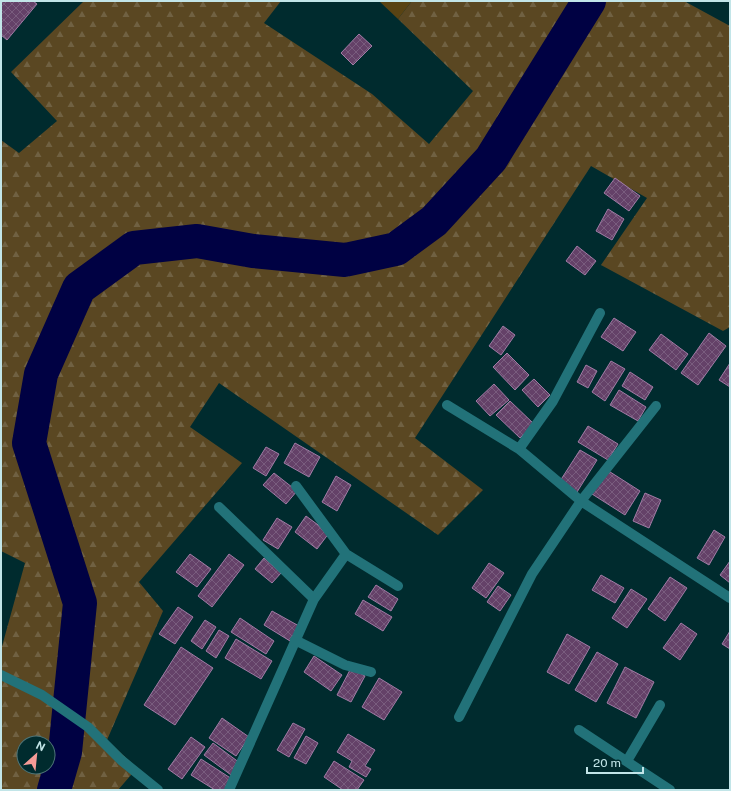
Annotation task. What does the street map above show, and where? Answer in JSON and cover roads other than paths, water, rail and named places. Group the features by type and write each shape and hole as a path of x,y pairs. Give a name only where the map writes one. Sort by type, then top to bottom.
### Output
{"street":[{"path":"519,449 553,401 600,313"},
{"path":"447,405 519,449 581,501 730,598"},
{"path":"459,717 532,574 581,501 656,406"},
{"path":"296,486 346,554 398,586"},
{"path":"219,507 314,599"},
{"path":"229,790 314,599 346,554"},
{"path":"295,640 345,665 371,672"},
{"path":"1,675 42,695 88,727 121,760 158,790"},
{"path":"627,761 660,705"},
{"path":"579,730 670,790"}],"waterway":[{"path":"54,790 65,752 80,603 29,443 41,374 79,288 134,248 197,241 253,251 345,260 396,249 434,221 491,159 589,1"}]}
